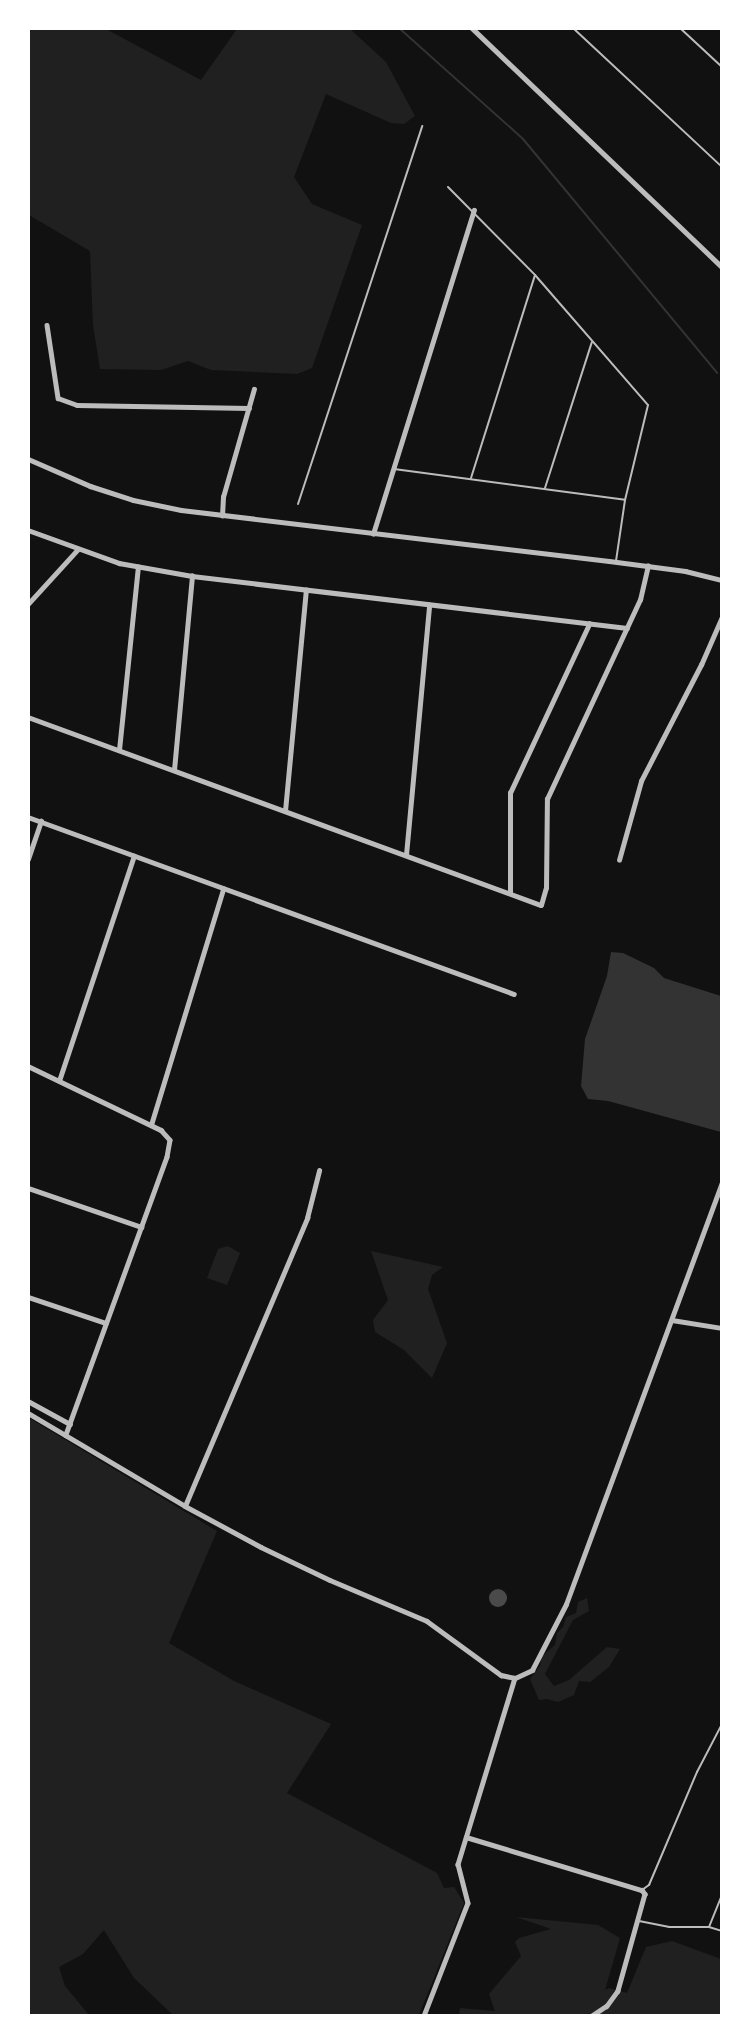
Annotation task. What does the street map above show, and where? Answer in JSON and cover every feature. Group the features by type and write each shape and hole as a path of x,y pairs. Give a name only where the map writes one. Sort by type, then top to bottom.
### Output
{"street":[{"path":"472,28 722,267"},
{"path":"373,534 474,210"},
{"path":"47,325 58,398 77,405 249,408"},
{"path":"222,516 223,496 254,389"},
{"path":"28,459 75,480 132,500 222,516 648,566 685,571 722,580"},
{"path":"28,530 78,549 138,567 192,576 627,628"},
{"path":"28,604 78,549"},
{"path":"28,717 541,904 546,888 547,799 641,598 648,566"},
{"path":"119,750 138,567"},
{"path":"174,770 192,576"},
{"path":"285,811 306,590"},
{"path":"406,855 429,605"},
{"path":"619,860 641,781 701,665 722,617"},
{"path":"510,893 510,793 589,624"},
{"path":"28,817 514,994"},
{"path":"28,859 41,821"},
{"path":"58,1081 134,856"},
{"path":"151,1125 223,889"},
{"path":"28,1066 161,1130 170,1140 167,1157 66,1435"},
{"path":"185,1506 307,1218 319,1171"},
{"path":"28,1413 185,1506 330,1580 427,1621 501,1675 515,1678 532,1670 566,1604 722,1182"},
{"path":"28,1188 142,1227"},
{"path":"28,1297 106,1323"},
{"path":"672,1320 722,1328"},
{"path":"28,1401 70,1424"},
{"path":"424,2016 468,1903 469,1897 458,1870 515,1678"},
{"path":"466,1837 642,1890 645,1894 618,1991 607,2006 592,2016"}],"lane":[{"path":"573,28 722,167"},
{"path":"680,28 722,68"},
{"path":"298,504 422,126"},
{"path":"448,187 474,210 536,275 648,405 625,500 616,562"},
{"path":"471,478 536,275"},
{"path":"545,488 592,342"},
{"path":"394,469 625,500"},
{"path":"642,1890 649,1885 697,1772 722,1724"},
{"path":"709,1927 722,1894"},
{"path":"638,1921 672,1927 709,1927 722,1931"}],"shaded area":[{"path":"29,28 106,29 201,80 237,29 350,29 386,62 415,116 404,124 391,123 326,94 294,177 312,204 362,225 312,368 297,374 211,370 188,361 161,370 100,369 93,325 90,251 29,215"},
{"path":"611,952 623,953 654,968 664,978 721,996 721,1132 608,1101 588,1099 581,1086 585,1039 607,976"},
{"path":"228,1246 240,1253 227,1285 207,1278 218,1249"},
{"path":"371,1251 443,1267 432,1275 428,1289 447,1343 432,1378 404,1350 375,1332 373,1320 388,1300"},
{"path":"29,1418 217,1531 169,1643 234,1681 331,1724 287,1793 437,1873 444,1888 454,1887 464,1903 419,2015 173,2015 134,1978 104,1930 83,1954 59,1967 65,1986 89,2015 29,2015"},
{"path":"587,1598 589,1611 573,1620 545,1674 554,1686 569,1680 607,1647 620,1649 609,1667 590,1682 579,1681 574,1695 558,1702 547,1699 539,1700 530,1679 540,1666 541,1657 555,1645 557,1633 563,1627 566,1617 576,1613 578,1602"},
{"path":"516,1917 598,1925 620,1938 605,1990 609,1988 627,1993 646,1947 672,1941 721,1959 721,2015 459,2016 460,2008 495,2011 489,1994 521,1956 515,1942 519,1938 551,1929"}],"building":[{"path":"498,1589 504,1592 507,1598 504,1604 498,1607 492,1604 489,1598 492,1592"}],"waterway":[{"path":"399,28 523,139 717,373"}]}
